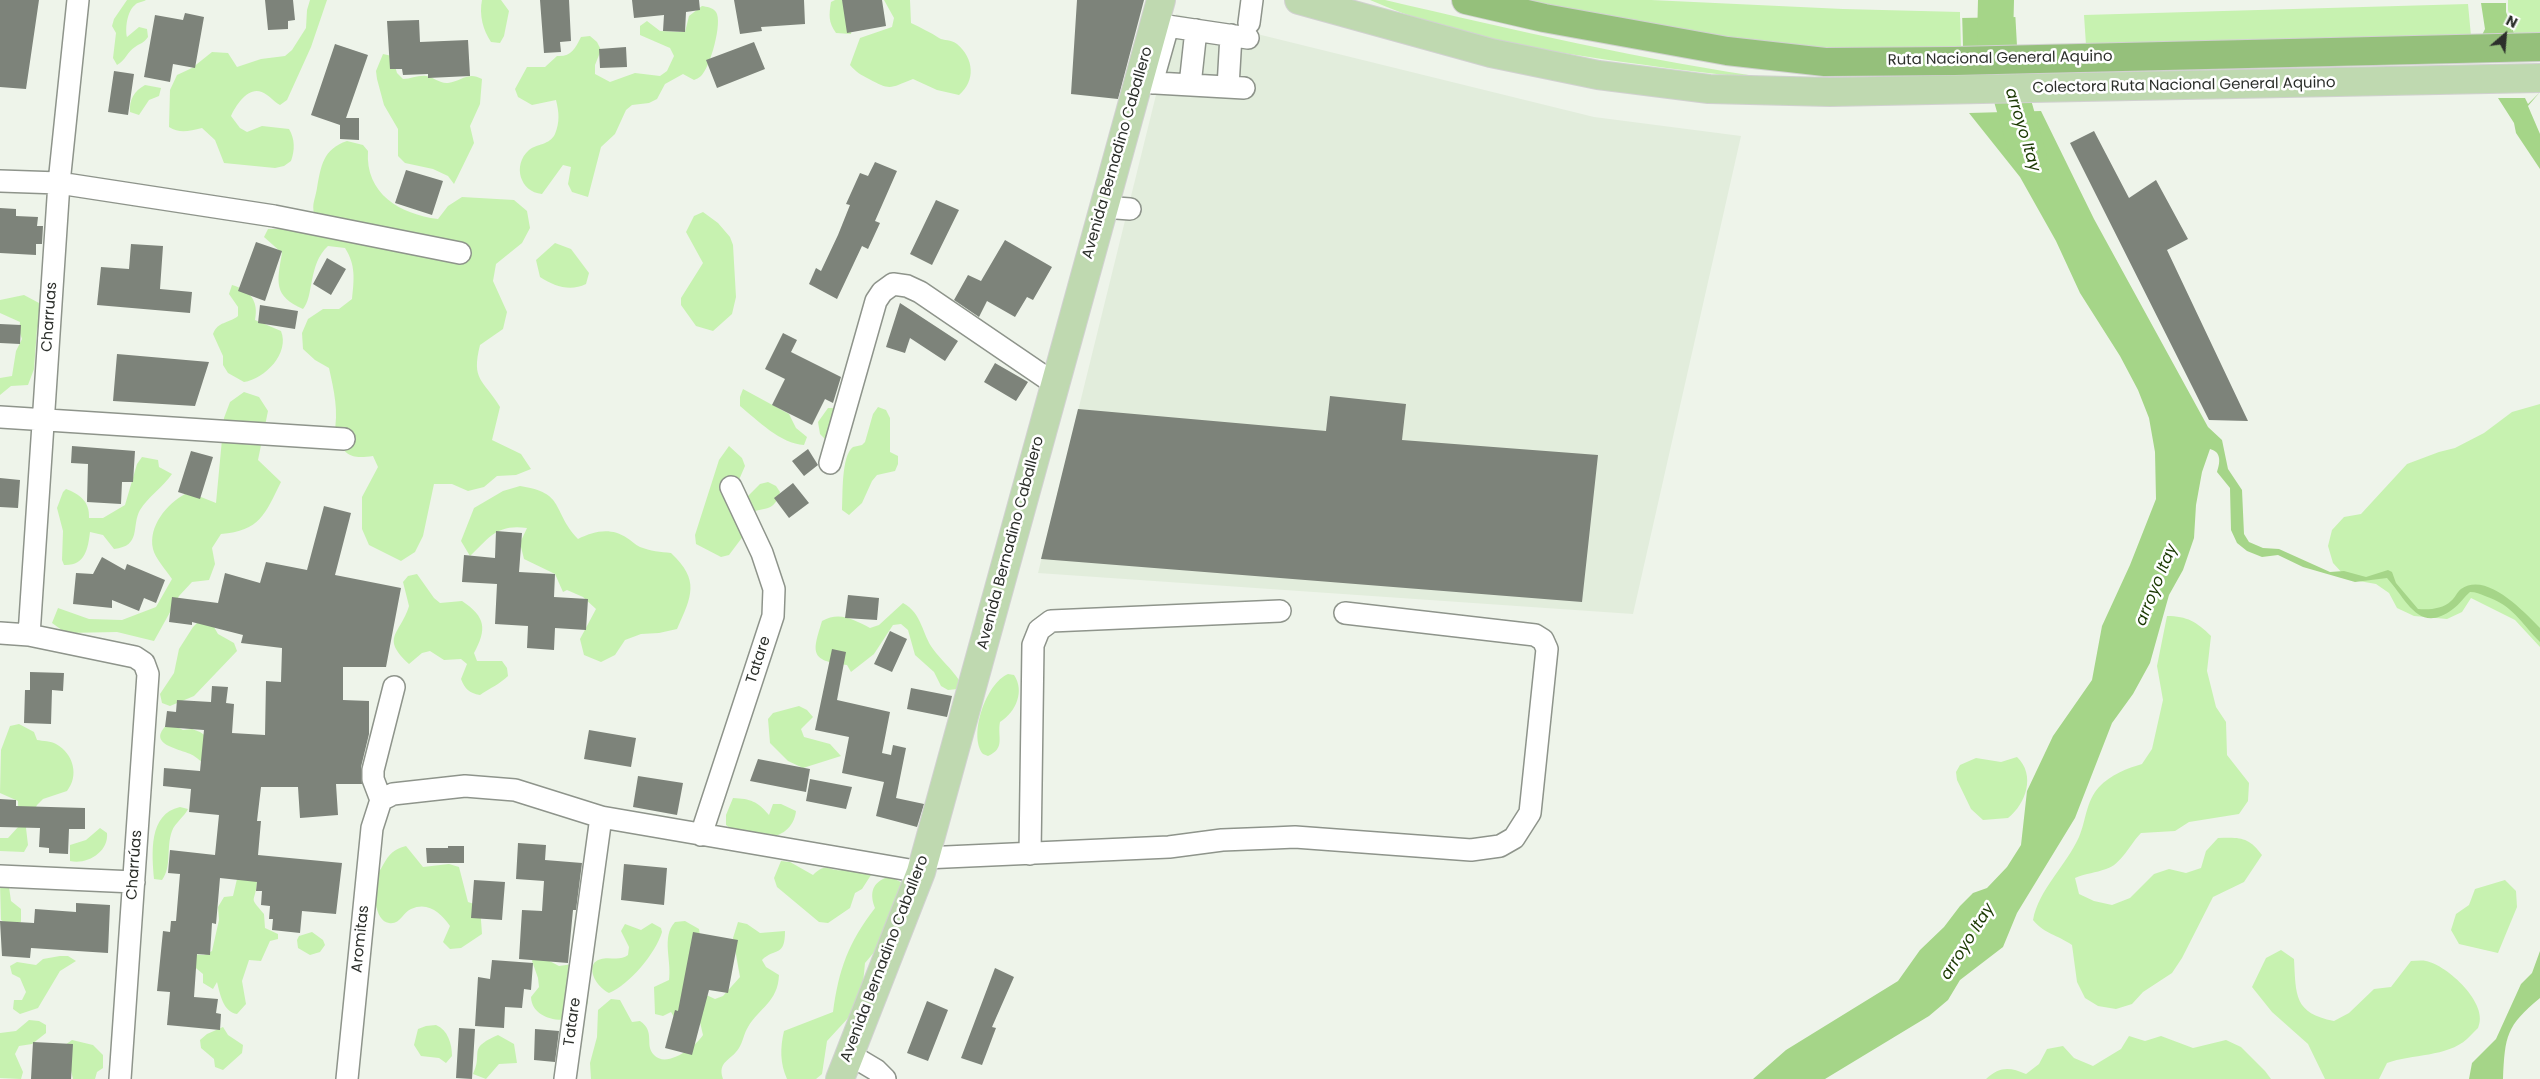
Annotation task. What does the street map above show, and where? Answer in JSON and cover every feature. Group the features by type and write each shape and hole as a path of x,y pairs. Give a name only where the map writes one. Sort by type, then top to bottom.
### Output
{"highway":[{"name":"Ruta Nacional General Aquino","path":"1466,0 1544,18 1727,51 1825,62 1955,61 2532,48"}],"main road":[{"name":"Colectora Ruta Nacional General Aquino","path":"1299,0 1491,53 1598,75 1709,89 1830,92 2470,81 2532,78"},
{"name":"Avenida Bernadino Caballero","path":"844,1067 923,865 1103,207 1145,83 1161,17"}],"street":[{"name":"Charruas","path":"29,635 59,183 78,0"},
{"path":"1145,83 1236,88 1243,32 1252,0"},
{"path":"1161,17 1196,30 1243,32"},
{"path":"1190,85 1196,30"},
{"path":"0,181 59,183 274,216 460,253"},
{"path":"1103,207 1130,210"},
{"path":"830,462 876,301 882,292 892,284 907,286 920,292 1054,384"},
{"path":"0,417 344,439"},
{"name":"Tatare","path":"701,834 773,616 774,589 762,552 731,487"},
{"path":"1030,854 1033,645 1039,630 1051,621 1280,611"},
{"path":"394,687 373,770 373,779 381,800 393,794 473,787 515,790 601,817 701,834 923,865 1030,854 1169,847 1222,840 1295,837 1471,850 1500,846 1514,838 1530,813 1547,649 1543,640 1535,635 1345,614"},
{"path":"0,632 29,635"},
{"name":"Charrúas","path":"29,635 135,657 144,663 148,674 120,1079"},
{"name":"Aromitas","path":"347,1079 372,828 381,800"},
{"name":"Tatare","path":"565,1079 601,817"},
{"path":"0,876 134,882"},
{"path":"844,1067 876,1070 885,1079"}],"shaded area":[{"path":"127,0 146,0 136,4 130,11 126,29 127,37 139,27 147,29 148,37 132,49 117,65 113,58 116,33 112,26 114,19"},
{"path":"310,0 327,0 311,47 287,100 280,105 267,95 255,91 241,100 231,116 240,128 247,132 262,126 289,129 294,145 291,161 284,166 275,168 224,163 215,140 202,128 181,131 169,127 170,90 177,75 192,68 212,52 228,53 237,67 261,59 285,56 292,50 306,28 307,10"},
{"path":"482,0 501,0 509,11 504,36 500,43 491,42 486,32 481,17"},
{"path":"842,0 852,25 851,34 836,33 832,25 830,7 831,2"},
{"path":"884,0 910,0 911,23 941,39 955,42 963,50 970,63 971,70 968,83 959,95 937,90 913,79 887,87 864,76 850,65 860,38 892,27 894,18"},
{"path":"1370,0 1385,0 1629,54 1777,79 1661,67 1494,40 1431,23"},
{"path":"1520,0 1651,0 1843,9 1960,12 1961,48 1845,48 1758,44 1677,31"},
{"path":"2508,0 2540,0 2540,34 2515,36 2508,10"},
{"path":"2468,4 2471,36 2086,45 2084,15"},
{"path":"702,6 713,9 718,17 717,35 705,71 694,80 683,74 665,84 657,99 649,103 632,105 626,110 615,134 601,147 588,197 572,192 568,184 571,167 563,165 542,194 528,188 521,177 521,163 529,150 553,138 558,125 558,109 556,100 532,105 518,97 515,89 527,67 545,67 557,56 569,54 581,37 590,36 597,42 601,50 595,65 595,74 610,82 635,73 660,76 667,71 674,56 670,48 640,35 640,26 647,21 660,31 685,32 689,16"},
{"path":"1176,14 1594,117 1741,136 1633,614 1038,573"},
{"path":"383,54 392,56 397,73 403,79 426,76 448,83 469,76 482,79 480,104 470,126 474,143 454,184 448,176 433,169 405,163 398,156 398,129 384,105 377,79 376,71"},
{"path":"145,85 161,88 159,96 149,100 139,115 130,112 133,96"},
{"path":"347,141 363,145 368,151 372,179 379,190 398,207 438,219 448,206 462,197 514,200 527,211 530,228 522,243 496,264 493,281 507,312 503,329 480,345 477,366 480,379 500,407 492,440 521,454 531,469 516,475 497,476 484,487 468,491 452,484 434,484 423,536 415,552 401,561 369,545 362,529 362,497 378,467 373,456 359,457 349,454 345,452 338,442 334,435 336,409 329,368 315,360 303,349 302,333 308,319 323,309 339,309 352,299 353,267 349,254 345,248 328,246 322,253 317,262 309,297 303,309 286,299 282,293 279,287 279,272 282,253 264,237 268,229 293,229 302,233 316,222 314,204 324,159 339,144"},
{"path":"703,212 718,223 730,237 733,245 736,297 732,314 713,331 696,326 681,305 681,298 703,263 686,232 694,216"},
{"path":"555,243 571,249 589,273 586,284 568,288 551,283 540,277 536,260"},
{"path":"232,285 244,290 252,297 256,307 255,320 281,331 283,339 282,348 274,364 260,376 244,382 228,373 223,365 223,356 213,334 220,325 238,316 238,307 229,294"},
{"path":"24,295 39,303 43,313 37,329 34,369 28,385 11,386 0,395 0,378 12,376 16,351 22,339 19,330 20,322 0,313 0,300"},
{"path":"743,389 789,414 796,428 807,437 804,445 795,444 778,436 740,406 740,397"},
{"path":"244,392 259,397 268,411 258,460 281,482 260,519 245,529 221,534 212,548 215,564 209,580 192,582 179,596 154,641 117,632 66,633 52,623 58,608 89,619 122,620 156,607 172,579 154,553 152,540 156,524 166,510 185,494 201,497 216,503 224,418 230,402"},
{"path":"2540,404 2540,647 2515,620 2471,598 2462,612 2447,619 2414,616 2397,608 2389,593 2376,584 2359,581 2344,575 2333,563 2328,546 2332,530 2344,517 2361,514 2407,464 2455,448 2484,433 2512,412"},
{"path":"878,407 886,410 890,418 890,452 898,456 898,464 895,471 877,475 872,481 862,503 849,515 842,510 843,476 846,459 853,447 862,445 865,442 873,414"},
{"path":"828,408 841,412 826,440 820,434 818,422"},
{"path":"729,446 742,458 745,466 735,489 740,497 748,496 760,484 768,482 776,486 780,492 775,504 771,507 747,514 750,527 729,555 721,557 696,544 695,535 719,460"},
{"path":"142,457 158,460 159,467 172,474 140,510 132,540 123,547 114,549 103,535 90,532 86,550 81,559 77,563 64,565 62,560 63,531 57,508 63,492 66,489 76,493 83,499 88,507 89,518 103,518 125,505 137,464"},
{"path":"520,486 535,489 551,498 578,539 596,532 609,531 629,539 638,546 671,553 686,572 690,580 691,589 677,629 641,634 625,640 615,655 601,662 584,655 580,639 596,609 583,597 567,590 563,592 555,574 524,559 520,543 527,528 517,527 501,530 489,538 470,556 461,541 474,508 503,491"},
{"path":"417,574 434,598 440,603 462,601 476,613 482,624 481,637 474,653 477,661 502,661 507,668 508,676 505,679 480,695 470,692 464,685 461,679 467,664 461,659 444,660 430,651 422,653 409,664 400,655 394,641 409,606 403,582 408,576"},
{"path":"903,603 914,612 929,643 959,680 957,689 948,690 941,686 934,672 915,655 908,630 901,624 893,625 874,654 851,672 847,665 825,661 816,653 822,621 841,617 870,628 879,625"},
{"path":"2167,616 2180,617 2191,621 2211,636 2207,671 2216,707 2226,722 2227,755 2249,783 2248,801 2239,814 2189,822 2175,831 2141,833 2121,859 2111,867 2075,878 2079,894 2094,901 2112,905 2130,898 2154,874 2169,869 2186,873 2201,868 2206,851 2218,838 2243,839 2253,845 2262,855 2244,882 2213,897 2182,958 2172,973 2143,992 2132,1004 2116,1009 2098,1006 2085,998 2077,982 2072,945 2047,932 2033,920 2041,898 2074,848 2091,798 2103,783 2125,770 2142,764 2152,749 2163,700 2157,666"},
{"path":"199,621 214,627 218,634 234,643 237,651 194,696 170,706 162,703 160,694 174,673 179,649"},
{"path":"1008,674 1014,675 1019,688 1019,694 1010,713 1000,722 999,746 994,753 988,756 983,754 979,746 977,735 979,723 986,699 1000,679"},
{"path":"799,706 807,710 813,717 801,729 804,737 830,744 841,756 803,768 788,761 770,743 768,719 773,713"},
{"path":"169,723 183,730 192,729 200,732 213,741 207,766 194,756 168,746 163,742 160,737 162,731"},
{"path":"19,724 34,732 37,740 52,742 67,753 73,766 73,779 67,791 43,799 37,805 26,828 28,845 24,852 0,851 0,838 8,838 19,826 18,801 0,793 1,750 10,726"},
{"path":"2017,757 2023,764 2027,781 2024,797 2020,805 2008,818 1983,820 1971,809 1957,780 1956,772 1960,765 1976,758 2001,762"},
{"path":"733,798 753,802 769,815 773,804 781,804 796,811 795,817 784,832 773,837 759,837 733,830 726,825 726,815"},
{"path":"180,807 188,809 172,831 165,875 162,880 154,879 153,847 157,826 170,811"},
{"path":"100,828 107,833 107,840 101,851 90,859 77,862 70,861 70,845 86,840"},
{"path":"406,846 423,867 449,864 459,867 468,902 480,906 482,934 461,948 450,949 443,942 450,926 438,913 428,907 423,906 411,909 393,923 384,921 380,917 375,897 377,877 390,855 395,850"},
{"path":"781,861 790,862 813,875 825,868 845,870 859,863 867,867 871,875 862,889 855,893 850,908 828,923 819,922 777,887 774,878"},
{"path":"245,868 257,882 254,902 264,914 265,928 278,934 278,939 270,941 261,961 249,960 242,981 246,1004 237,1014 232,1013 225,1006 217,982 213,989 203,983 203,974 191,964 191,954 204,955 212,951 219,920 218,907 224,897 233,896 237,879"},
{"path":"893,878 908,886 892,931 865,963 861,1004 827,1041 822,1074 816,1079 787,1079 781,1055 784,1031 833,1012 838,983 846,957 858,933 875,908 872,899 874,887 880,880"},
{"path":"2505,880 2516,891 2517,907 2498,953 2459,944 2451,930 2456,914 2469,905 2475,889"},
{"path":"0,883 9,887 11,901 21,909 21,922 9,925 1,920"},
{"path":"685,921 699,929 702,949 700,992 715,999 723,996 740,977 733,938 738,922 747,924 760,933 785,931 785,939 781,949 762,960 766,967 779,975 778,984 772,998 752,1020 739,1048 723,1065 723,1079 591,1079 590,1063 597,1037 598,1010 611,999 620,1000 632,1022 640,1021 645,1025 649,1034 651,1051 660,1059 673,1058 681,1054 694,1045 703,1035 699,1018 676,1020 671,1012 663,1016 655,1014 654,987 669,980 668,942 671,928 675,922"},
{"path":"652,923 661,928 662,932 648,958 625,983 609,993 605,991 593,976 594,963 602,959 620,958 628,955 629,947 621,931 625,924 641,930"},
{"path":"312,932 323,940 325,945 320,952 310,955 298,948 297,940 299,936"},
{"path":"2281,950 2294,959 2297,993 2304,1008 2321,1018 2334,1021 2349,1013 2374,989 2391,987 2411,961 2426,961 2445,970 2472,997 2478,1008 2480,1018 2478,1028 2459,1045 2450,1049 2387,1063 2379,1079 2325,1079 2308,1044 2272,1012 2252,987 2266,958"},
{"path":"536,954 559,966 573,964 588,996 586,1006 580,1014 561,1020 541,1014 534,1007 531,997 539,987 532,961"},
{"path":"68,956 76,961 60,971 38,1008 20,1014 13,1009 14,1000 22,1000 26,992 20,978 12,974 10,966 17,962 36,965 43,959"},
{"path":"29,1020 39,1021 46,1025 46,1033 32,1044 19,1046 15,1054 23,1072 21,1079 0,1078 0,1033 16,1031"},
{"path":"436,1025 444,1030 450,1042 452,1056 446,1063 439,1058 421,1056 414,1045 418,1029"},
{"path":"223,1027 228,1035 243,1045 242,1053 223,1070 215,1067 214,1059 201,1048 200,1040 207,1034"},
{"path":"498,1035 514,1044 517,1063 499,1064 486,1079 473,1074 479,1048 482,1044"},
{"path":"2129,1036 2145,1041 2161,1036 2193,1048 2226,1040 2241,1047 2271,1079 1986,1079 1996,1072 2005,1069 2026,1074 2039,1064 2047,1049 2063,1046 2074,1058 2093,1066 2121,1049"},
{"path":"72,1040 93,1045 103,1055 103,1068 97,1072 95,1079 73,1079 65,1045"}],"water":[{"path":"2481,3 2506,3 2506,12 2514,33 2482,35 2485,29"},
{"path":"1962,10 2015,10 2017,46 1963,47"},
{"path":"2540,92 2528,106 2540,134 2540,169 2516,133 2514,123 2498,98 2525,98 2528,104"},
{"path":"2041,111 2094,219 2208,427 2222,440 2228,469 2242,490 2244,534 2249,542 2263,548 2279,549 2330,572 2344,571 2366,577 2388,570 2392,572 2396,583 2418,609 2431,609 2448,604 2461,589 2471,585 2482,585 2504,596 2525,613 2540,628 2540,642 2510,610 2495,600 2478,593 2470,592 2453,609 2441,616 2431,618 2415,612 2387,578 2355,582 2303,567 2278,555 2262,557 2247,551 2237,543 2231,530 2230,488 2217,472 2219,462 2217,453 2210,449 2202,472 2196,505 2194,538 2183,570 2169,595 2150,663 2133,694 2112,723 2075,818 2017,913 2003,947 1960,980 1948,1000 1929,1016 1825,1079 1753,1079 1786,1050 1898,981 1920,950 1944,927 1960,906 1973,893 1987,888 2007,867 2021,845 2027,791 2053,736 2092,680 2102,626 2130,565 2156,499 2155,452 2149,418 2138,390 2120,356 2080,293 2056,241 2020,177 1969,113"},
{"path":"2540,951 2540,998 2520,1016 2510,1033 2505,1052 2503,1079 2469,1079 2472,1063 2496,1039 2521,984 2532,973"}],"pier":[{"path":"1962,7 2016,7 2018,17 1960,18 1960,9"},
{"path":"2203,96 2203,102 2102,104 2099,102 2100,100"}],"building":[{"path":"0,0 39,0 26,89 0,87"},
{"path":"265,0 293,0 295,20 288,21 288,29 268,30"},
{"path":"540,0 569,0 571,41 560,42 561,52 544,53"},
{"path":"632,0 699,0 700,10 686,12 685,32 663,31 664,15 634,18"},
{"path":"734,0 804,0 805,24 761,27 762,31 740,34"},
{"path":"842,0 882,0 886,26 847,33"},
{"path":"1077,0 1144,0 1118,99 1071,94"},
{"path":"185,13 204,17 195,68 173,64 170,82 144,77 155,15 183,20"},
{"path":"419,20 420,42 468,40 470,76 428,78 428,74 403,75 402,69 390,69 387,21"},
{"path":"754,42 765,69 717,88 706,60"},
{"path":"335,44 368,55 346,118 359,118 359,140 340,139 340,125 311,115"},
{"path":"626,47 627,67 600,68 599,49"},
{"path":"114,71 134,74 128,115 108,112"},
{"path":"2094,131 2129,198 2156,180 2188,239 2167,250 2248,421 2209,420 2070,143"},
{"path":"875,162 897,171 875,221 880,223 868,249 862,246 837,299 809,284 816,268 821,271 838,235 850,205 846,204 860,173 868,176"},
{"path":"406,170 443,181 432,215 395,203"},
{"path":"936,200 959,210 932,265 910,254"},
{"path":"0,208 16,209 16,216 38,217 37,226 43,226 42,244 36,244 36,255 0,253"},
{"path":"1005,240 1052,267 1033,300 1027,297 1015,317 987,301 979,317 954,300 968,275 981,281"},
{"path":"256,242 282,251 265,301 238,291"},
{"path":"131,244 163,246 160,289 192,292 190,313 97,305 101,267 129,269"},
{"path":"327,258 346,269 331,295 313,284"},
{"path":"900,303 958,341 945,361 910,338 905,353 886,347"},
{"path":"260,305 298,311 295,329 258,323"},
{"path":"0,324 21,325 20,344 0,343"},
{"path":"783,333 797,340 791,352 841,377 833,403 825,399 812,425 772,405 785,379 765,369"},
{"path":"117,354 209,362 195,406 113,401"},
{"path":"995,363 1028,382 1016,401 984,382"},
{"path":"1330,396 1406,404 1402,440 1598,455 1582,602 1041,559 1078,409 1326,431"},
{"path":"72,446 135,451 133,482 122,482 121,504 87,502 88,464 71,463"},
{"path":"808,449 818,465 804,476 792,461"},
{"path":"191,451 213,457 200,499 178,492"},
{"path":"0,478 20,480 18,508 0,507"},
{"path":"793,483 809,503 789,518 774,498"},
{"path":"324,506 351,513 335,575 401,588 386,667 343,667 343,700 369,701 369,734 361,767 362,784 336,784 338,815 300,818 298,787 261,787 257,821 261,821 258,855 342,863 336,914 302,911 300,933 272,930 273,919 269,919 270,906 261,905 262,891 256,891 257,882 220,878 216,924 212,923 210,955 197,954 194,997 218,999 216,1013 221,1014 220,1030 167,1025 170,992 157,991 163,931 170,932 171,921 176,921 180,874 168,873 170,850 215,855 219,815 189,812 191,789 163,786 164,768 200,771 204,730 165,727 167,711 176,712 177,700 211,702 212,686 228,687 226,703 234,704 232,733 265,735 266,681 281,682 282,648 241,643 243,635 192,622 192,625 169,622 172,597 218,603 225,573 260,583 266,562 307,570"},
{"path":"496,531 522,533 519,572 555,574 554,597 588,599 586,630 555,628 554,650 527,648 528,626 495,624 497,584 462,582 464,555 495,558"},
{"path":"102,557 125,570 127,564 165,580 156,603 144,598 139,611 112,600 112,608 73,604 76,573 93,574"},
{"path":"848,595 879,598 877,620 845,618"},
{"path":"890,631 907,639 892,672 874,664"},
{"path":"832,649 846,652 837,700 890,712 882,753 891,755 893,745 906,748 896,798 924,804 917,827 876,816 884,782 842,773 849,737 815,730"},
{"path":"30,672 64,673 63,691 52,690 51,724 24,723 25,690 30,690"},
{"path":"911,688 952,696 947,717 907,709"},
{"path":"589,730 636,738 631,767 584,759"},
{"path":"758,759 810,769 806,792 750,781"},
{"path":"638,776 683,783 677,815 633,807"},
{"path":"810,779 852,787 846,809 806,801"},
{"path":"0,799 16,800 16,806 85,808 85,829 69,829 68,854 49,853 49,848 39,847 40,828 0,827"},
{"path":"518,843 546,845 545,860 582,863 576,910 573,910 568,963 519,959 522,910 542,911 544,881 516,879"},
{"path":"448,846 464,846 464,863 427,863 426,848 448,848"},
{"path":"624,864 667,868 664,905 621,900"},
{"path":"474,880 505,882 502,920 471,918"},
{"path":"76,903 110,905 108,953 31,948 30,958 2,956 0,921 34,923 35,909 76,912"},
{"path":"693,932 738,940 728,993 709,990 692,1055 665,1048 675,1010 678,1011"},
{"path":"492,960 533,963 531,990 524,989 522,1008 505,1007 504,1028 475,1026 478,977 490,979"},
{"path":"995,968 1014,977 992,1027 996,1028 982,1065 961,1058"},
{"path":"927,1001 948,1010 928,1061 907,1053"},
{"path":"459,1028 475,1029 472,1079 456,1078"},
{"path":"535,1029 559,1031 555,1062 534,1060"},
{"path":"33,1042 73,1044 71,1079 31,1079"}],"waterway":[{"name":"arroyo Itay","path":"1996,0 1995,40 2029,158"}]}
